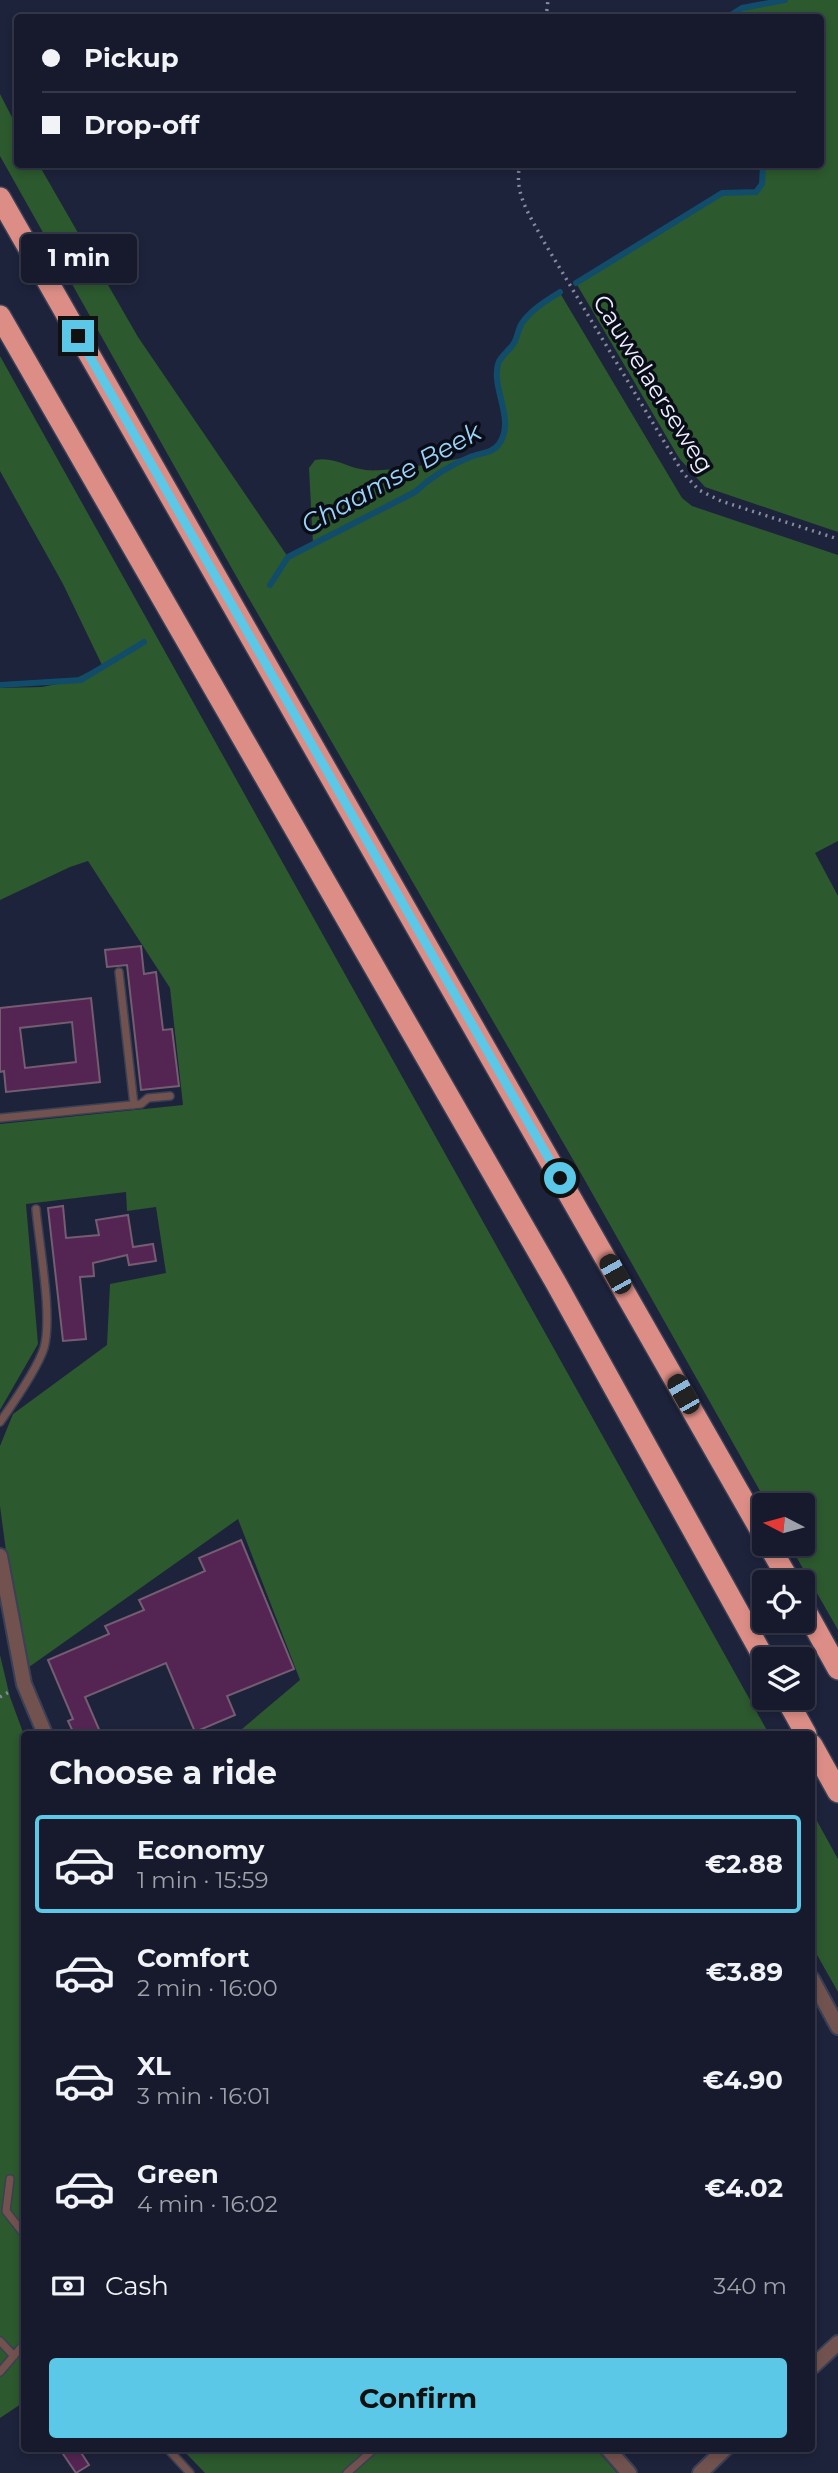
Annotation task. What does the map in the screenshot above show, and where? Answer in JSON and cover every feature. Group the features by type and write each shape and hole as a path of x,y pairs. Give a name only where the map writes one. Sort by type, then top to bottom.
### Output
{"highway":[{"path":"0,198 752,1515"},
{"path":"0,316 556,1283 758,1647"},
{"path":"815,1628 838,1669"},
{"path":"793,1710 804,1731"},
{"path":"815,1750 838,1792"}],"street":[{"path":"0,1556 23,1684 44,1731"},
{"path":"815,1984 838,2026"},
{"path":"815,2364 838,2343"},
{"path":"611,2452 629,2473"},
{"path":"700,2473 722,2452"}],"lane":[{"path":"119,971 134,1105"},
{"path":"0,1118 134,1105 141,1104 148,1098 170,1096"},
{"path":"0,1422 43,1350 48,1326 36,1209"},
{"path":"10,2179 6,2211 21,2230"},
{"path":"0,2340 14,2356"},
{"path":"0,2372 21,2348"},
{"path":"171,2452 190,2473"},
{"path":"347,2473 371,2452"}],"path":[{"name":"Cauwelaerseweg","path":"520,168 518,190 538,230 683,473 699,490 721,501 838,539"}],"green space":[{"path":"785,0 838,0 838,532 705,487 679,458 576,283 722,193 756,192 762,184 763,168 824,168 824,14 731,14 742,8"},
{"path":"0,94 14,121 14,168 41,168 138,337 288,557 313,544 309,468 315,460 335,461 366,470 392,469 469,457 493,449 501,442 504,421 498,362 512,346 527,316 560,293 682,498 692,506 838,555 838,841 815,853 838,896 838,1630 815,1590 815,1570 804,1570 796,1556 816,1556 816,1493 761,1493 583,1177 240,583 0,156"},
{"path":"0,356 752,1704 752,1710 756,1710 767,1731 240,1731 300,1680 238,1519 22,1672 0,1506 0,1446 13,1414 107,1345 110,1284 166,1273 156,1207 127,1211 126,1192 26,1204 38,1344 0,1410 0,1124 183,1105 170,988 88,861 0,900 0,688 42,687 71,681 102,665 63,584 0,471"},
{"path":"0,1655 10,1697 23,1731 21,2404 0,2418"},
{"path":"815,1817 838,1859 838,1992 815,1951"},
{"path":"185,2452 599,2452 617,2473 205,2473"}],"building":[{"path":"141,946 144,974 156,972 163,1030 172,1029 179,1086 141,1090 127,965 107,967 105,950"},
{"path":"91,998 100,1082 6,1092 4,1071 0,1072 0,1008","holes":["72,1022 76,1062 25,1068 20,1028"]},
{"path":"63,1206 66,1238 99,1235 96,1220 128,1215 133,1247 153,1244 156,1261 129,1265 127,1255 93,1263 94,1276 80,1277 86,1339 63,1341 48,1208"},
{"path":"241,1540 294,1669 227,1696 235,1715 195,1731 166,1663 85,1697 100,1731 73,1731 68,1721 73,1719 48,1660 109,1634 105,1626 144,1610 139,1600 205,1571 199,1558"},
{"path":"62,2452 81,2452 89,2465 76,2473"}],"waterway":[{"name":"Chaamse Beek","path":"732,14 742,8 785,0"},
{"name":"Chaamse Beek","path":"576,283 722,193 756,192 762,184 763,168"},
{"name":"Chaamse Beek","path":"270,585 288,557 415,492 434,476 455,464 490,451 499,444 505,425 497,374 499,361 514,343 526,318 560,292"},
{"name":"Chaamse Beek","path":"0,685 81,680 144,642"}],"route":[{"path":"78,336 560,1178"}]}
